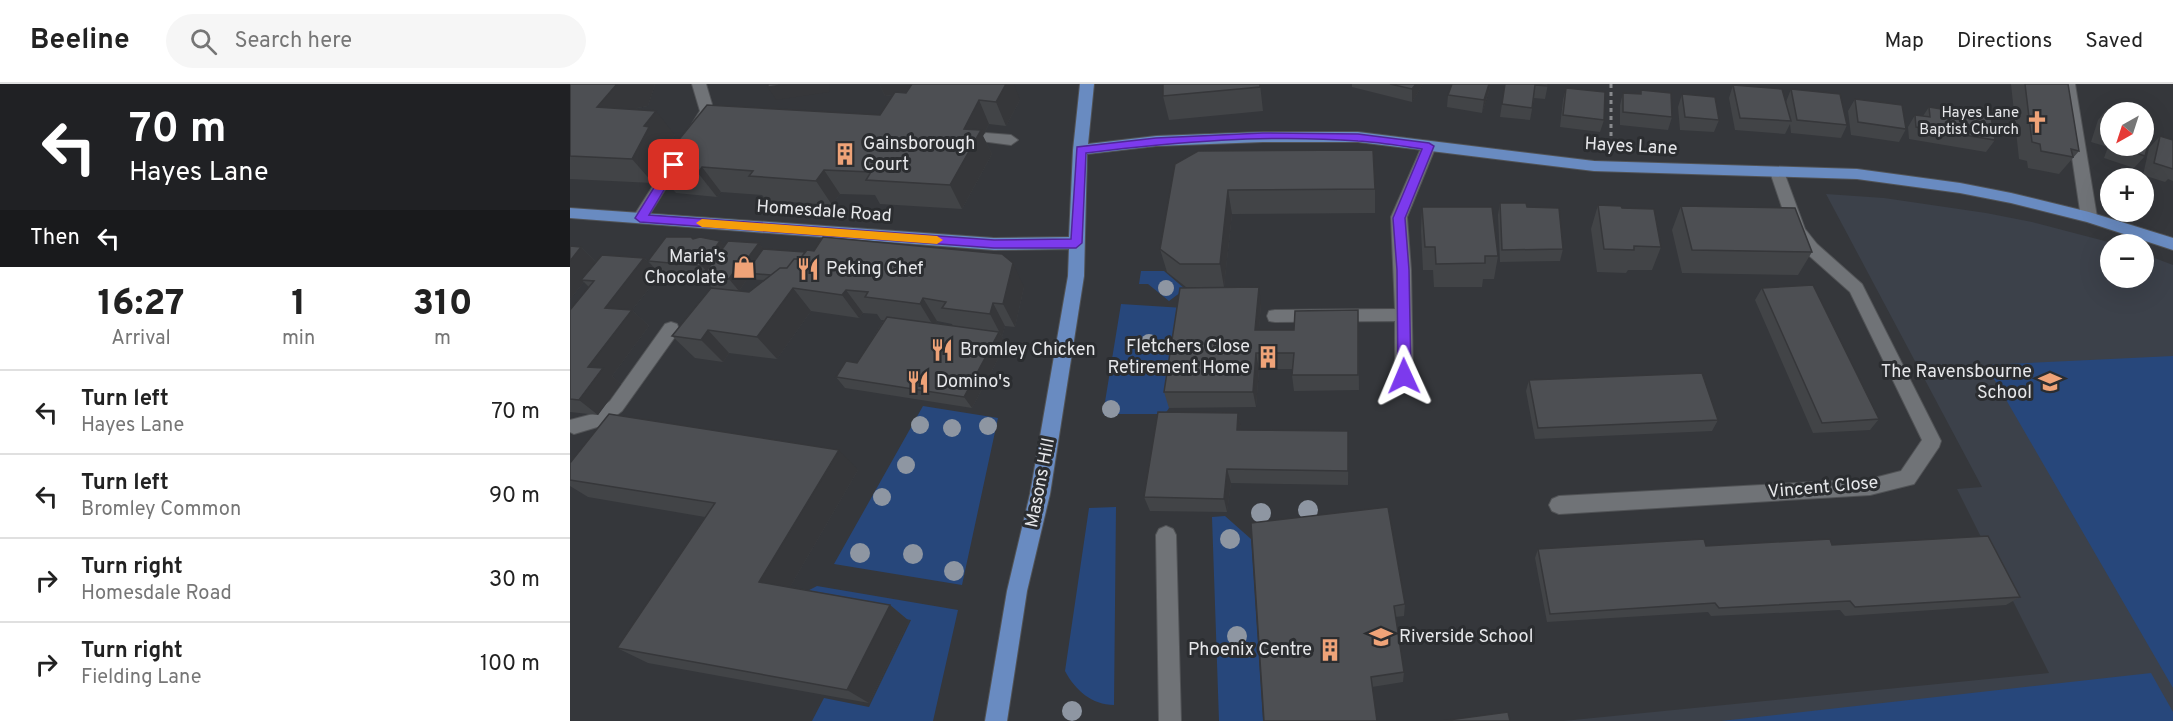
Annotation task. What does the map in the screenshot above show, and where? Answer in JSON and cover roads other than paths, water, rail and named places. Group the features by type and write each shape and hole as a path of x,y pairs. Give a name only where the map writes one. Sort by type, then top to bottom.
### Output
{"main road":[{"name":"Masons Hill","path":"996,721 1017,591 1040,494 1076,276 1080,150 1087,84"},
{"name":"Hayes Lane","path":"1080,150 1156,141 1263,136 1358,137 1521,159 1612,166 1857,174 1960,188 2089,217 2173,244"},
{"name":"Homesdale Road","path":"570,213 994,244 1076,243"}],"street":[{"path":"640,218 686,145 713,111 699,84"},
{"path":"2068,84 2089,217"},
{"path":"986,138 1011,140"},
{"path":"1404,376 1403,270 1399,218 1429,146"},
{"name":"Vincent Close","path":"1559,505 1870,487 1907,478 1932,441 1856,288 1811,248 1798,231 1777,172"},
{"path":"1275,316 1403,315"},
{"path":"571,427 598,420 616,406 672,329"},
{"path":"1166,535 1170,721"}],"place":[{"name":"Hayes Lane Baptist Church","path":"2037,122"},
{"name":"Gainsborough Court","path":"845,154"},
{"name":"Maria's Chocolate","path":"744,267"},
{"name":"Peking Chef","path":"808,269"},
{"name":"Bromley Chicken","path":"942,350"},
{"name":"Fletchers Close Retirement Home","path":"1268,357"},
{"name":"Domino's","path":"918,382"},
{"name":"The Ravensbourne School","path":"2050,382"},
{"name":"Riverside School","path":"1381,637"},
{"name":"Phoenix Centre","path":"1330,650"}]}
